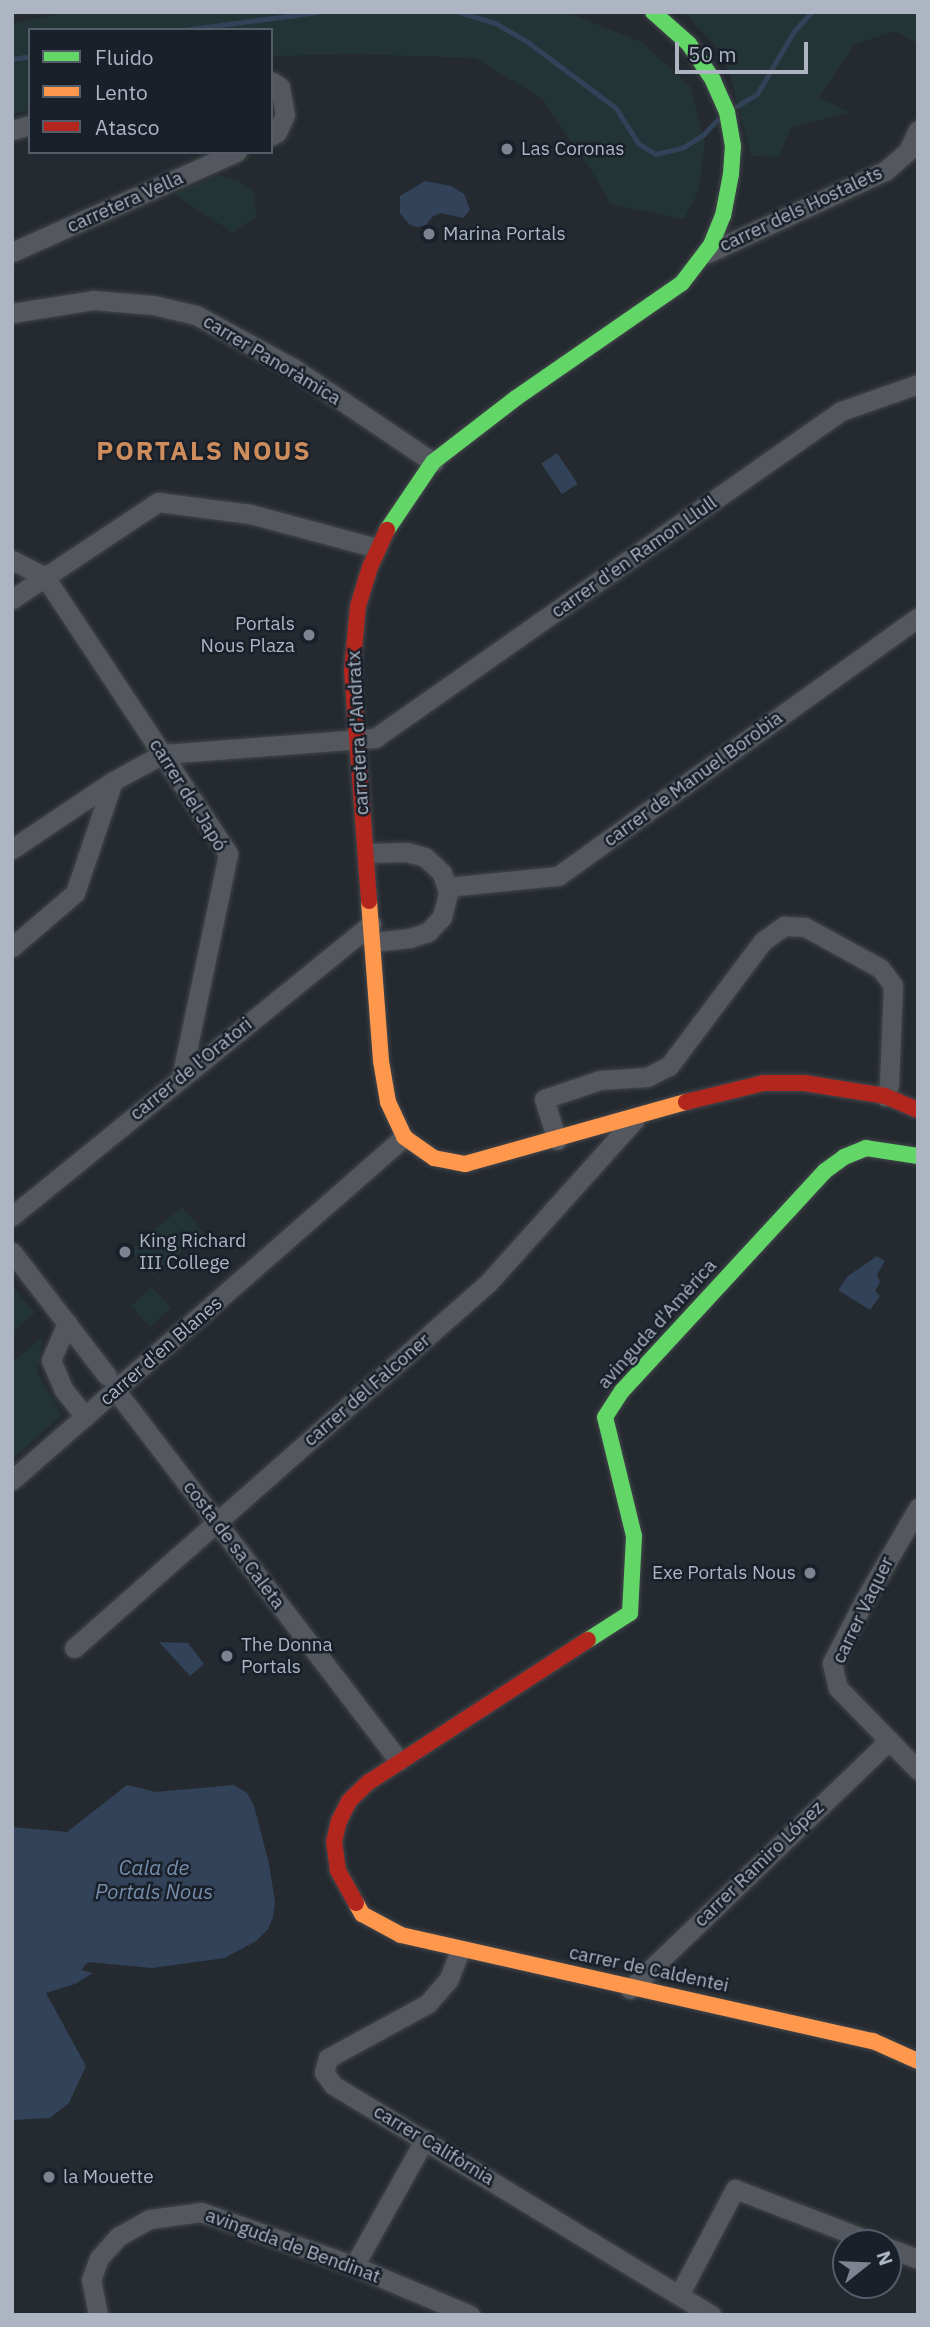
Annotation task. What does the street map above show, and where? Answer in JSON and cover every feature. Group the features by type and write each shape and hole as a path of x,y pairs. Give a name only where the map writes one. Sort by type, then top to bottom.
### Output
{"main road":[{"name":"carretera d'Andratx","path":"404,1137 394,1121 384,1082 356,741 352,671 354,627 377,548 402,502 433,462 516,398 682,284 707,253 727,201 733,146 727,112 713,80 690,44 653,12"},
{"path":"404,1137 434,1158 466,1164 558,1140 640,1113 764,1083 804,1083 885,1096 918,1110"},
{"name":"avinguda d'Amèrica","path":"399,1761 630,1613 634,1536 607,1435 606,1417 616,1399 825,1171 844,1157 866,1148 918,1156"},
{"name":"carrer de Caldentei","path":"399,1761 349,1801 338,1821 334,1842 338,1870 356,1906 370,1921 401,1935 460,1950 873,2040 918,2061"}],"street":[{"path":"273,82 280,87 285,115 273,135"},
{"name":"carrer dels Hostalets","path":"707,253 885,171 908,150 918,130"},
{"name":"carretera Vella","path":"12,252 232,154"},
{"name":"carrer Panoràmica","path":"12,313 93,300 153,305 196,314 293,368 433,462"},
{"name":"carrer d'en Ramon Llull","path":"163,754 375,738 841,411 918,384"},
{"path":"12,599 158,502 250,514 377,548"},
{"name":"carrer del Japó","path":"12,560 45,578 228,854 182,1075"},
{"name":"carrer de Manuel Borobia","path":"447,887 558,876 918,617"},
{"path":"12,849 113,781 163,754"},
{"path":"12,947 75,893 113,781"},
{"path":"367,853 407,852 425,857 439,869 447,887 442,917 428,932 410,938 372,933"},
{"path":"558,1140 544,1099 600,1080 647,1077 669,1066 763,941 784,926 805,927 880,968 894,985 889,1085 885,1096"},
{"name":"carrer de l'Oratori","path":"12,1216 182,1075 372,933"},
{"name":"carrer del Falconer","path":"74,1648 488,1283 640,1113"},
{"name":"carrer d'en Blanes","path":"12,1480 404,1137"},
{"path":"12,1252 107,1376"},
{"path":"67,1323 51,1360 64,1390 85,1418"},
{"name":"costa de sa Caleta","path":"120,1396 399,1761"},
{"name":"carrer Vaquer","path":"918,1508 865,1599 832,1663 838,1688 918,1770"},
{"name":"carrer Ramiro López","path":"630,1989 889,1741"},
{"name":"carrer Califòrnia","path":"460,1950 449,1979 427,2004 328,2058 324,2073 333,2085 425,2138 712,2315"},
{"path":"354,2266 425,2138"},
{"path":"679,2295 735,2189 839,2229"},
{"name":"avinguda de Bendinat","path":"98,2315 91,2280 99,2258 118,2236 150,2219 201,2212 354,2266 470,2315"}],"shaded area":[{"path":"66,12 566,12 641,42 690,86 705,143 698,192 684,219 610,204 596,178 542,98 475,58 353,54 273,56 273,28 28,28 28,110 12,114 12,24"},
{"path":"684,12 918,12 918,44 894,31 854,45 819,97 849,112 791,128 779,157 751,156 730,74 715,45"},
{"path":"218,175 241,182 254,192 256,217 232,232 174,194"},
{"path":"182,1207 203,1232 152,1275 131,1250"},
{"path":"12,1286 35,1313 12,1332"},
{"path":"152,1287 171,1308 150,1327 131,1306"},
{"path":"43,1337 37,1372 62,1415 14,1458 12,1362"}],"water":[{"path":"425,181 451,186 464,194 470,210 463,218 441,213 432,217 426,225 410,225 400,213 400,196"},
{"path":"557,453 578,484 562,494 541,464"},
{"path":"877,1256 885,1261 877,1275 880,1282 875,1291 880,1296 870,1310 838,1290 848,1276"},
{"path":"159,1642 188,1643 204,1664 190,1676"},
{"name":"Cala de Portals Nous","path":"127,1785 156,1792 234,1785 247,1793 254,1806 269,1864 275,1902 273,1917 268,1929 256,1941 225,1958 152,1968 88,1962 81,1970 93,1973 75,1984 46,1993 86,2066 69,2103 50,2118 12,2120 12,1827 67,1832"}],"waterway":[{"path":"199,28 318,12"},
{"path":"459,12 495,23 529,43 616,108 638,143 655,154 682,148 703,135 717,120"},
{"path":"737,106 757,94 794,31 812,12"},
{"path":"12,59 28,56"}],"traffic: fast":[{"path":"387,530 433,462 516,398 682,283 711,245 723,216 731,174 733,146 727,112 713,80 689,44 653,12"},
{"path":"588,1640 630,1613 634,1536 605,1417 622,1391 825,1171 844,1157 866,1148 918,1156"}],"traffic: slow":[{"path":"369,901 381,1061 388,1102 404,1137 434,1158 465,1164 686,1102"},
{"path":"356,1903 362,1914 401,1935 873,2041 918,2061"}],"traffic: jam":[{"path":"369,901 352,671 358,606 370,567 387,530"},
{"path":"686,1102 764,1083 804,1083 885,1096 918,1110"},
{"path":"356,1903 338,1870 334,1842 339,1821 349,1801 369,1782 588,1640"}],"place":[{"name":"Las Coronas","path":"507,149"},
{"name":"Marina Portals","path":"429,234"},
{"name":"Portals Nous Plaza","path":"309,635"},
{"name":"King Richard III College","path":"125,1252"},
{"name":"Exe Portals Nous","path":"810,1573"},
{"name":"The Donna Portals","path":"227,1656"},
{"name":"la Mouette","path":"49,2177"}],"district":[{"name":"PORTALS NOUS","path":"204,451"}]}
